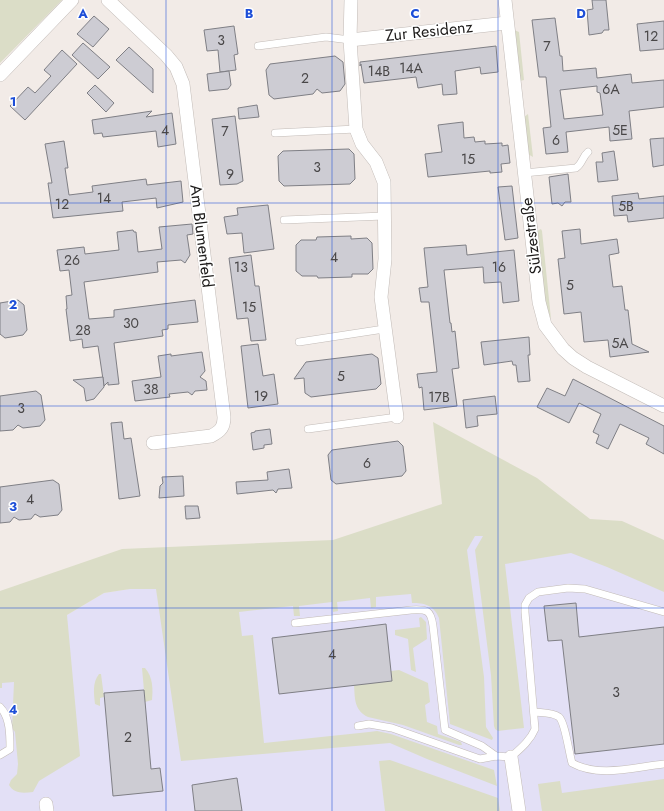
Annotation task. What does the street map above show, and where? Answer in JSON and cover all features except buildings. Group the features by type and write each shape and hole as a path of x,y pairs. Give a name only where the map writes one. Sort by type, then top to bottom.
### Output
{"street":[{"path":"0,75 72,0"},
{"name":"Am Blumenfeld","path":"108,0 166,55 176,67 183,84 224,417 224,426 211,436 153,442"},
{"path":"351,0 350,40 356,129 362,144 376,162 384,182 385,259 381,297 384,329 397,417"},
{"name":"Sülzestraße","path":"505,0 539,302 545,325 563,349 587,367 664,406"},
{"name":"Zur Residenz","path":"350,40 507,23"},
{"path":"511,757 518,811"}],"lane":[{"name":"Zur Residenz","path":"258,46 326,37 350,40"},
{"path":"275,133 356,129"},
{"path":"524,173 576,168 583,161 584,156 588,152"},
{"path":"284,220 384,216"},
{"path":"299,342 384,329"},
{"path":"308,429 397,417"},
{"path":"358,726 369,724 392,728 480,759 496,756 511,757 525,745 533,734 534,729 534,712 525,612 525,605 528,598 538,592 568,588 585,589 664,612"},
{"path":"295,622 421,609 427,611 431,616 433,626 445,730 482,746 496,756"},
{"path":"0,707 6,713 10,749 0,755"},
{"path":"534,712 550,713 559,717 564,725 572,763 580,767 602,771 664,764"}],"shaded area":[{"path":"550,533 664,592 664,811 0,811 0,650 67,615 104,593 129,589 157,589 475,536"}],"green space":[{"path":"0,0 62,0 0,63"},
{"path":"514,30 519,32 524,80 520,81"},
{"path":"528,114 533,157 528,154 524,117"},
{"path":"541,229 551,319 545,304 537,231"},
{"path":"433,422 537,478 590,519 622,521 664,540 664,592 571,553 505,564 524,728 498,731 494,726 491,675 475,550 483,536 475,536 467,550 484,677 486,727 493,738 492,740 450,724 439,618 434,610 428,606 412,603 411,594 376,597 376,607 371,608 370,598 337,602 338,611 333,612 332,602 299,606 300,616 294,616 293,606 239,612 242,636 253,635 264,743 377,731 391,734 494,770 497,786 390,743 181,761 156,589 130,589 104,593 67,615 80,756 39,781 33,792 19,792 11,788 9,785 11,780 17,774 18,764 15,732 12,728 14,682 2,683 2,688 0,688 0,591 122,549 333,540 442,504"},
{"path":"421,617 426,622 427,639 413,648 416,672 411,670 408,639 395,635 395,630 420,627 419,618"},
{"path":"142,668 145,668 150,675 152,687 152,700 145,702"},
{"path":"399,670 428,683 430,702 425,705 427,722 437,726 438,734 461,742 462,745 403,725 368,717 360,711 356,704 354,685 392,681 391,671"},
{"path":"99,674 101,674 104,697 100,698 100,706 95,704 94,692 95,681"},
{"path":"390,760 498,798 500,811 385,811 379,761"},
{"path":"664,779 664,811 542,811 538,784 560,781 562,793"}]}
